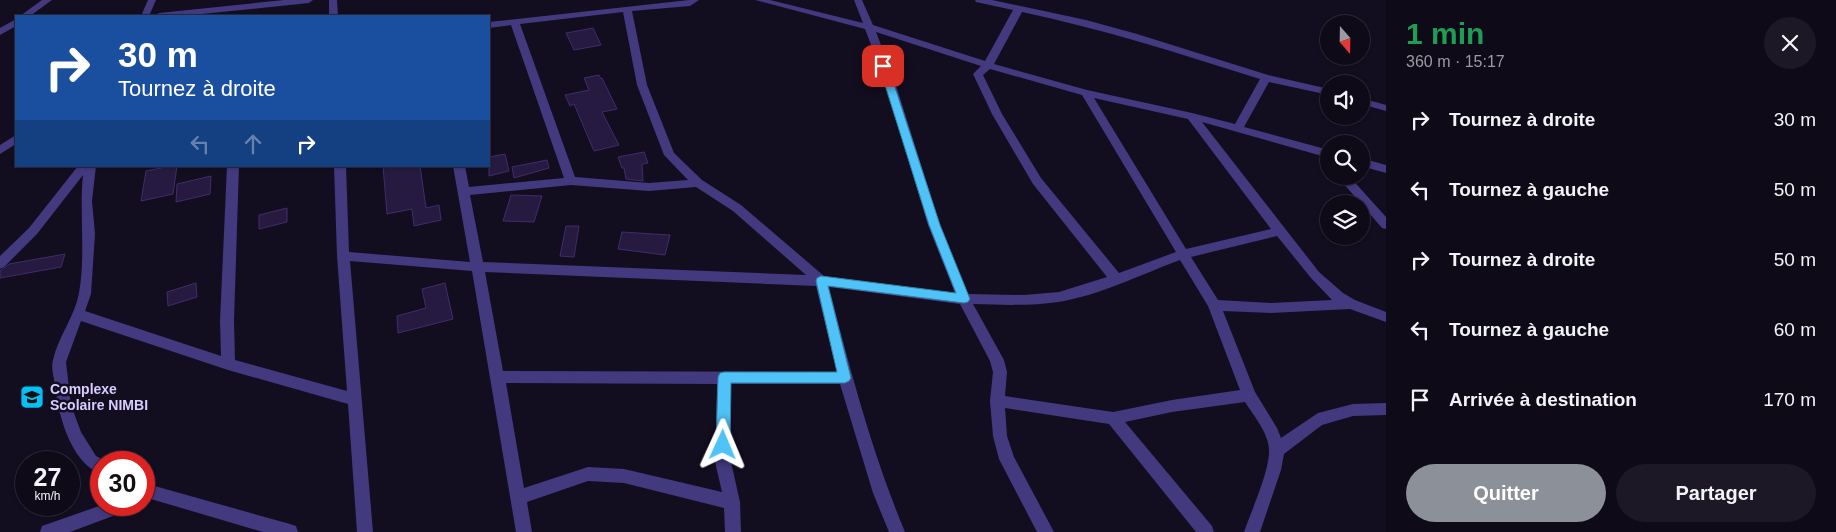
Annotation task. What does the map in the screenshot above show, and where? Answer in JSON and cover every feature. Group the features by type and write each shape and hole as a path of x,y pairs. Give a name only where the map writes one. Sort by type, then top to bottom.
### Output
{"street":[{"path":"26,15 48,0"},
{"path":"145,15 152,0"},
{"path":"179,15 239,12 309,0"},
{"path":"333,0 334,15"},
{"path":"490,25 690,3 695,0"},
{"path":"759,0 869,27 938,51 1086,93 1192,116 1320,153"},
{"path":"858,0 889,80 934,225 964,299 997,360 1000,372 997,401 1000,436 1007,459 1046,532"},
{"path":"979,0 1108,29 1266,78 1320,90"},
{"path":"626,9 642,85 668,156 698,183 738,208 821,281 845,378 881,494 897,532"},
{"path":"1018,10 988,65 978,74 997,114 1037,181 1117,280"},
{"path":"514,21 571,181"},
{"path":"0,32 15,23"},
{"path":"1238,130 1266,78"},
{"path":"1086,93 1214,305 1249,395 1272,434 1277,450 1273,470 1252,532"},
{"path":"1370,104 1386,108"},
{"path":"1192,116 1315,275 1338,297 1350,304 1386,317"},
{"path":"0,150 15,140"},
{"path":"1370,165 1386,169"},
{"path":"0,264 33,230 83,167"},
{"path":"90,167 86,201 88,267 85,294 59,362 64,405 75,435 90,459"},
{"path":"228,364 227,321 233,167"},
{"path":"340,167 343,256 366,532"},
{"path":"459,167 524,532"},
{"path":"464,192 571,181 649,187 698,183"},
{"path":"1350,185 1386,225"},
{"path":"343,256 477,267 821,281 964,299 1024,300 1059,297 1117,280 1183,254 1280,231"},
{"path":"1214,305 1271,308 1350,304"},
{"path":"77,314 228,364 355,400"},
{"path":"498,377 845,378"},
{"path":"724,377 723,462 732,502 734,532"},
{"path":"997,401 1113,418 1172,406 1249,395"},
{"path":"1277,450 1318,420 1353,410 1386,410"},
{"path":"1113,418 1206,532"},
{"path":"518,498 588,474 624,476 732,502"},
{"path":"155,496 290,532"},
{"path":"48,532 92,516"}],"building":[{"path":"593,28 601,45 574,50 566,33"},
{"path":"599,75 617,109 602,112 619,145 594,151 574,104 570,106 565,95 589,90 584,78"},
{"path":"644,152 648,163 642,164 643,181 626,179 624,168 622,168 618,157"},
{"path":"505,154 509,171 489,176 490,157"},
{"path":"547,160 549,168 514,178 512,167"},
{"path":"177,167 173,194 141,201 146,171"},
{"path":"383,167 420,167 426,208 439,205 441,220 414,226 412,209 387,214"},
{"path":"211,176 210,194 176,202 177,184"},
{"path":"511,195 542,196 534,222 503,221"},
{"path":"287,208 287,222 259,229 259,215"},
{"path":"566,226 579,226 574,257 560,256"},
{"path":"622,232 670,235 665,255 618,249"},
{"path":"65,254 61,267 0,278 0,271 9,264"},
{"path":"196,283 197,297 168,306 167,292"},
{"path":"445,283 453,319 398,333 397,316 426,308 422,289"}],"place":[{"name":"Complexe Scolaire NIMBI","path":"32,397"}],"route":[{"path":"723,445 724,377 845,378 821,281 964,299 934,225 883,66"}]}
